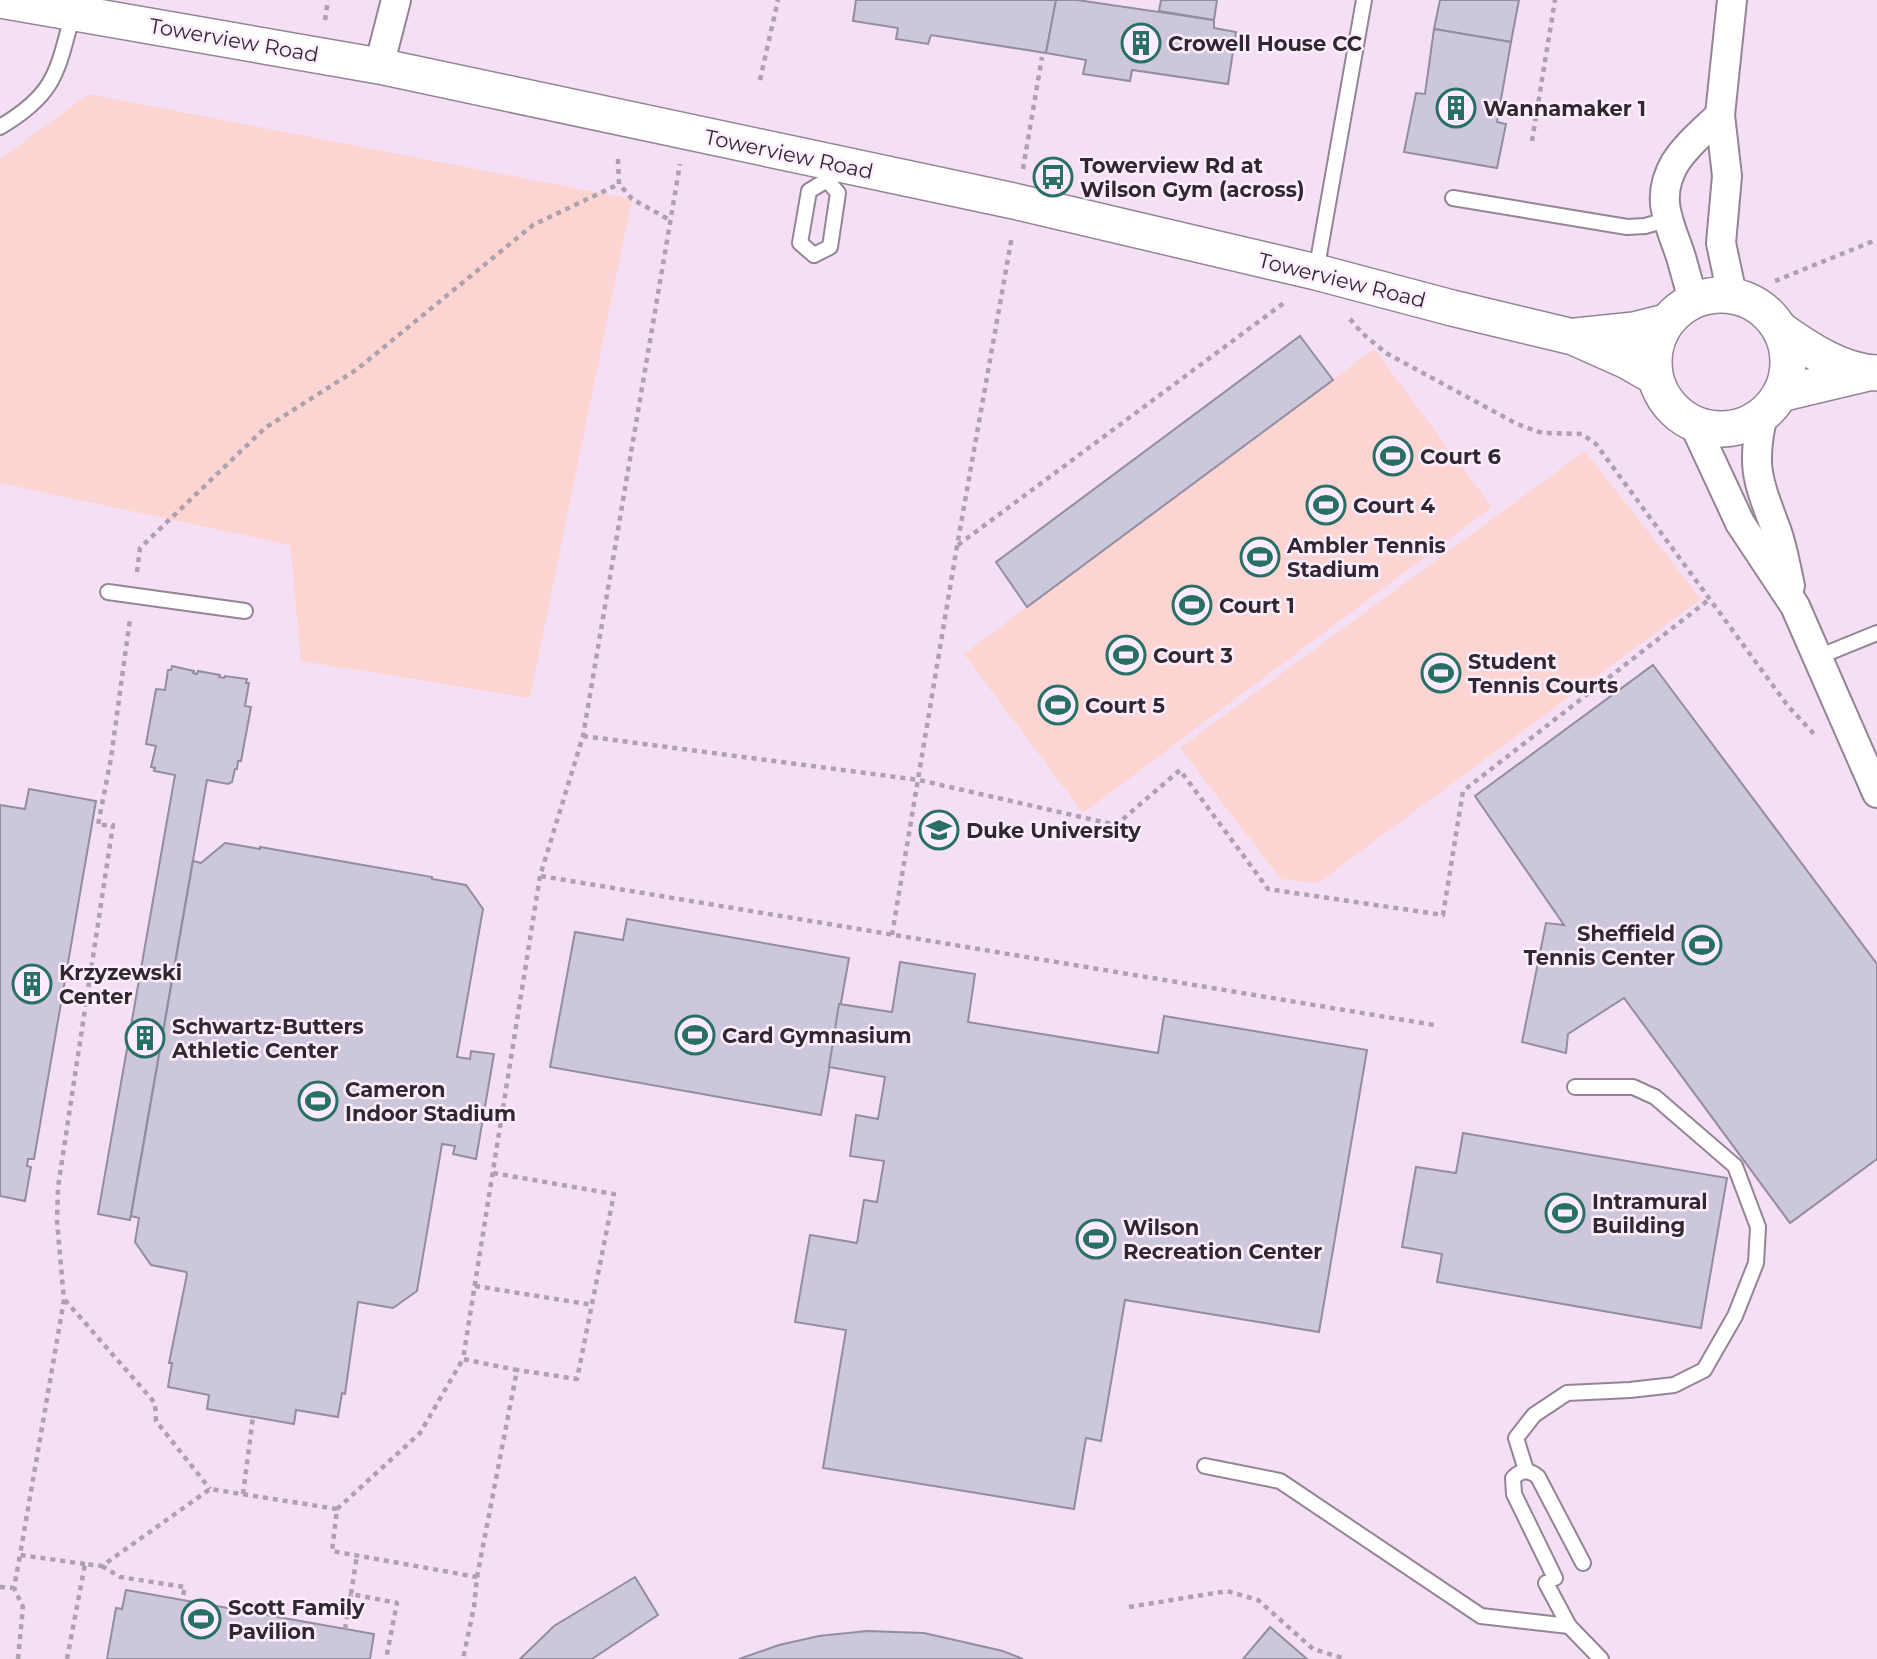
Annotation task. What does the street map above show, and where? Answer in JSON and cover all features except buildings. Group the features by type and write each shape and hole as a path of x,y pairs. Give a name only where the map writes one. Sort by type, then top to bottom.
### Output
{"street":[{"name":"Towerview Road","path":"0,0 379,66 685,131 828,171 1018,202 1316,272 1451,309 1573,337 1627,361 1655,377"},
{"path":"379,66 396,0"},
{"path":"1732,0 1720,115 1727,176 1721,243 1732,295"},
{"path":"1693,300 1666,220 1664,199 1667,181 1675,164 1686,148 1720,115"},
{"path":"1712,295 1732,295 1751,301 1768,314 1781,330 1808,349 1872,373 1771,404 1747,424 1712,429 1695,424 1669,405 1660,392 1653,358 1657,340 1666,322 1678,309 1693,300 1712,295"},
{"name":"Towerview Road","path":"1573,337 1634,330 1666,322"},
{"path":"1781,330 1788,352 1787,373 1756,440 1758,480 1762,498 1777,534 1795,606"},
{"path":"1695,424 1740,523 1795,606 1877,793"}],"lane":[{"path":"1316,272 1364,0"},
{"path":"0,127 23,114 41,97 55,75 73,12"},
{"path":"828,171 838,193 830,247 813,259 800,243 809,191 828,171"},
{"path":"1453,198 1627,228 1666,220"},
{"path":"108,592 245,611"},
{"path":"1818,657 1877,633"},
{"path":"1526,1471 1516,1438 1534,1415 1567,1393 1674,1385 1704,1370 1735,1316 1756,1263 1758,1227 1735,1166 1655,1097 1633,1087 1575,1087"},
{"path":"1205,1466 1280,1481 1481,1615 1569,1626"},
{"path":"1583,1563 1538,1477 1533,1472 1526,1471 1513,1478 1514,1494 1569,1626 1601,1659"}],"path":[{"path":"325,21 328,0"},
{"path":"760,80 778,0"},
{"path":"1532,141 1555,0"},
{"path":"892,935 1042,57"},
{"path":"477,1577 332,1550 337,1509 420,1433 463,1359 540,876 583,736 685,131"},
{"path":"618,159 619,184 632,199 670,219"},
{"path":"18,1659 23,1607 14,1588 64,1300 57,1221 58,1187 113,825 98,825 111,758 140,548 265,428 356,370 533,225 619,184"},
{"path":"1775,281 1876,240"},
{"path":"957,545 1289,299"},
{"path":"1345,313 1362,333 1386,352 1517,424 1542,433 1582,434 1596,443 1788,706 1819,739"},
{"path":"583,736 919,780 1116,825 1180,770 1268,889 1443,915 1463,790 1711,598"},
{"path":"540,876 1434,1025"},
{"path":"463,1359 577,1379 614,1194 493,1173"},
{"path":"475,1286 593,1305"},
{"path":"64,1300 155,1403 156,1421 210,1489 337,1509"},
{"path":"463,1659 517,1370"},
{"path":"243,1494 253,1417"},
{"path":"102,1566 210,1489"},
{"path":"20,1555 102,1566 120,1577 185,1587 182,1600"},
{"path":"345,1629 358,1555"},
{"path":"67,1659 85,1564"},
{"path":"0,1587 14,1588"},
{"path":"1129,1607 1227,1591 1258,1600 1313,1649 1346,1659"},
{"path":"351,1594 397,1603 386,1659"}],"shaded area":[{"name":"Duke University","path":"0,0 1877,0 1877,1659 0,1659"},
{"path":"89,94 632,199 530,698 301,661 290,545 0,483 0,159"},
{"name":"Ambler Tennis Stadium","path":"1374,349 1492,507 1083,813 964,654"},
{"name":"Student Tennis Courts","path":"1585,451 1701,599 1318,883 1281,879 1180,748"}],"place":[{"name":"Crowell House CC","path":"1141,43"},
{"name":"Wannamaker 1","path":"1456,108"},
{"name":"Towerview Rd at Wilson Gym (across)","path":"1053,177"},
{"name":"Court 6","path":"1393,456"},
{"name":"Court 4","path":"1326,505"},
{"name":"Ambler Tennis Stadium","path":"1260,557"},
{"name":"Court 1","path":"1192,605"},
{"name":"Court 3","path":"1126,655"},
{"name":"Student Tennis Courts","path":"1441,673"},
{"name":"Court 5","path":"1058,705"},
{"name":"Duke University","path":"939,830"},
{"name":"Sheffield Tennis Center","path":"1702,945"},
{"name":"Krzyzewski Center","path":"32,984"},
{"name":"Card Gymnasium","path":"695,1035"},
{"name":"Schwartz-Butters Athletic Center","path":"145,1038"},
{"name":"Cameron Indoor Stadium","path":"318,1101"},
{"name":"Intramural Building","path":"1565,1213"},
{"name":"Wilson Recreation Center","path":"1096,1239"},
{"name":"Scott Family Pavilion","path":"201,1619"}]}
